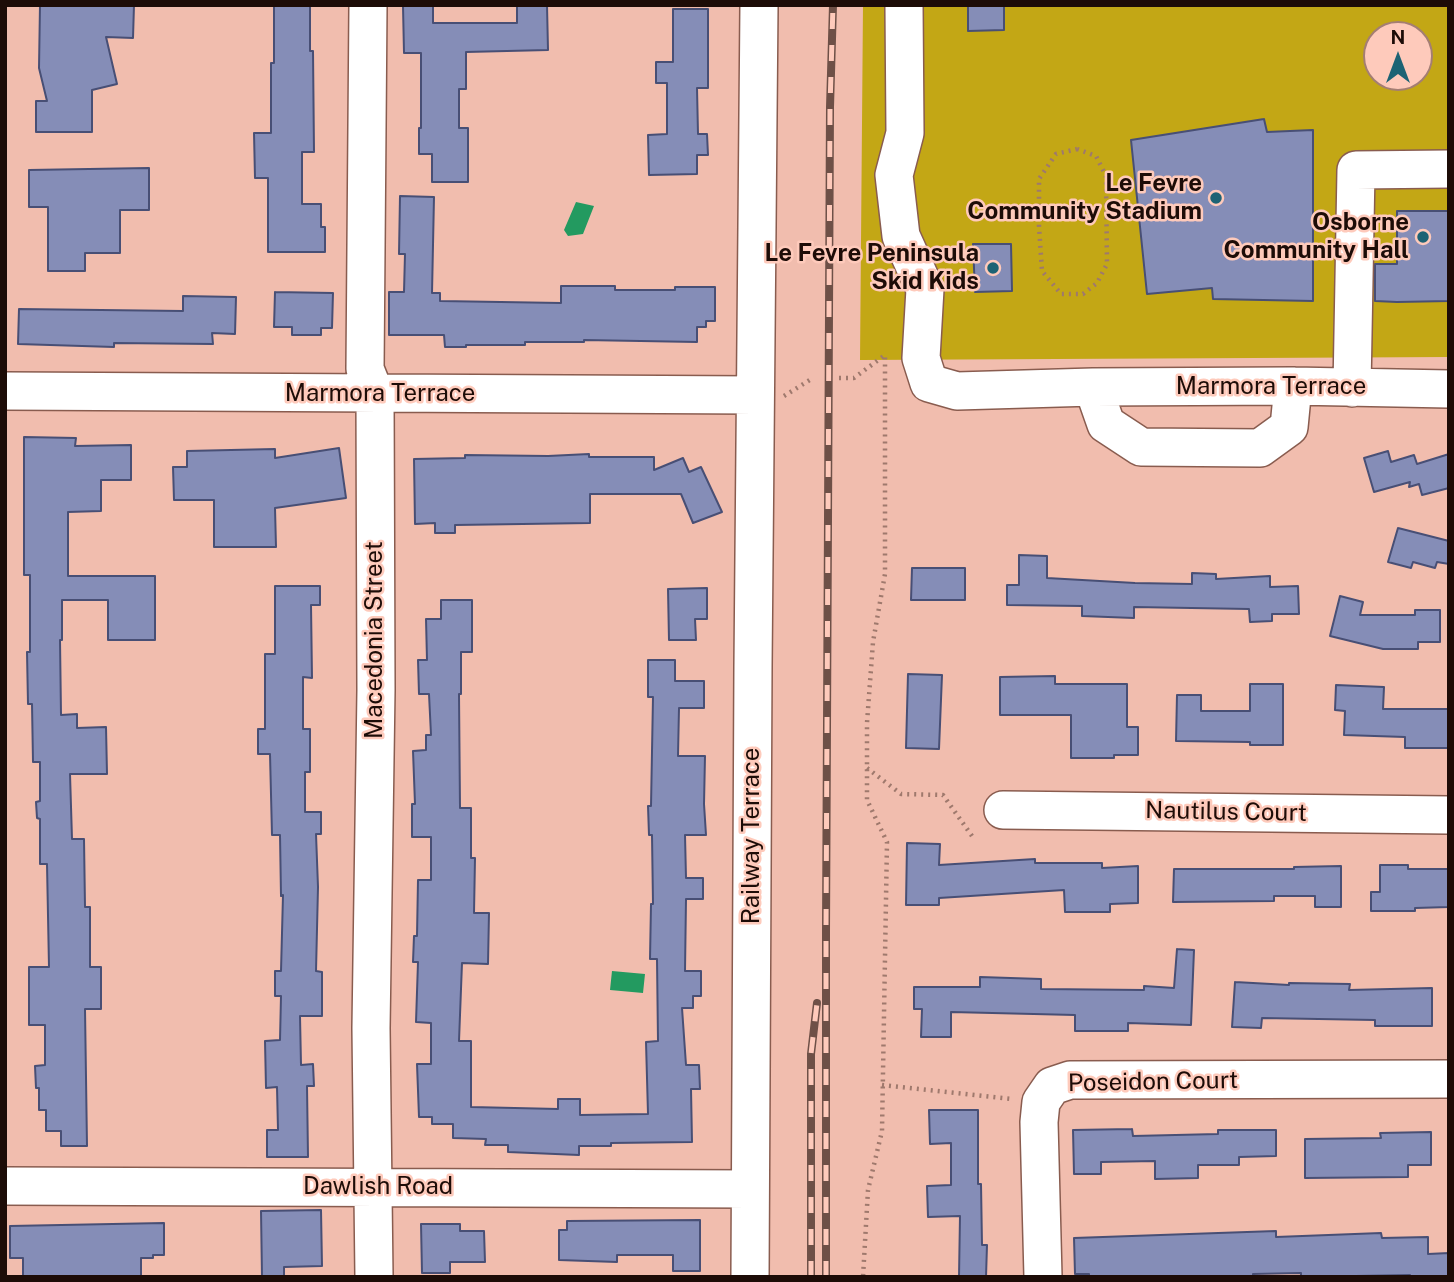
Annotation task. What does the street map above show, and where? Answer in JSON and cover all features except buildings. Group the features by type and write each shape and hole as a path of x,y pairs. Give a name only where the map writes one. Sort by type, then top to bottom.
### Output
{"street":[{"name":"Macedonia Street","path":"368,5 365,369 375,394 376,690 371,1028 374,1277"},
{"name":"Railway Terrace","path":"750,1277 768,397 760,5"},
{"name":"Marmora Terrace","path":"904,5 905,133 894,176 901,236 925,289 921,358 929,383 957,391 1293,386 1449,389"},
{"path":"1352,388 1356,170 1449,169"},
{"path":"1093,387 1107,424 1141,447 1260,448 1289,427 1293,386"},
{"name":"Marmora Terrace","path":"5,391 768,397"},
{"name":"Nautilus Court","path":"1003,810 1449,815"},
{"name":"Poseidon Court","path":"1043,1277 1038,1122 1041,1102 1052,1086 1070,1080 1449,1079"},
{"name":"Dawlish Road","path":"5,1186 750,1189"}],"path":[{"path":"1077,149 1096,156 1106,176 1107,264 1097,283 1083,294 1061,294 1042,271 1038,226 1039,179 1056,154 1077,149"},
{"path":"839,378 854,378 885,355 885,574 873,642 867,723 867,800 887,842 882,1131 868,1190 863,1277"},
{"path":"768,397 813,378"},
{"path":"867,767 901,794 943,795 972,836"},
{"path":"883,1085 1041,1102"}],"shaded area":[{"path":"863,5 1449,5 1449,357 860,360"},
{"path":"576,202 594,206 583,234 568,236 564,230"},
{"path":"612,971 645,974 643,993 610,990"}],"railway":[{"path":"826,1277 830,107 833,5"},
{"path":"811,1277 811,1054 817,1003"}],"place":[{"name":"Le Fevre Community Stadium","path":"1216,198"},
{"name":"Osborne Community Hall","path":"1423,237"},
{"name":"Le Fevre Peninsula Skid Kids","path":"993,268"}]}
